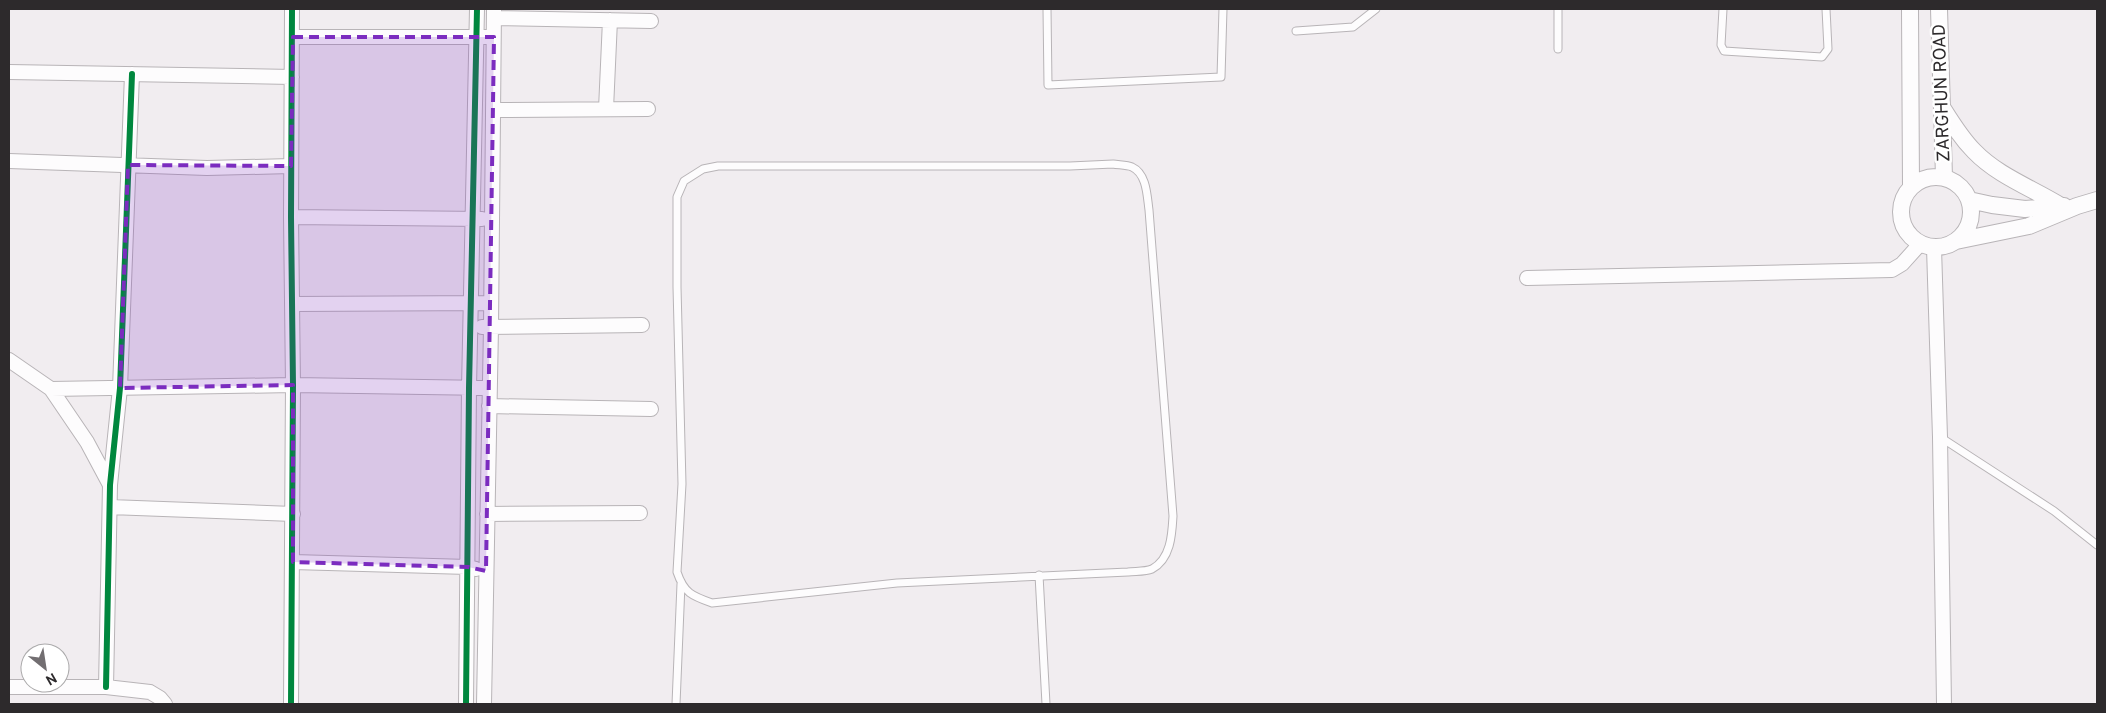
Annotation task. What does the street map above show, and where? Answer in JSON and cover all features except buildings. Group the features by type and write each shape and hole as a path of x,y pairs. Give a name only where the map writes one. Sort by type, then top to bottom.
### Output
{"street":[{"path":"291,704 293,385 290,217 292,9"},
{"path":"466,704 469,388 477,9"},
{"path":"1910,9 1911,187"},
{"name":"ZARGHUN ROAD","path":"1939,9 1944,177"},
{"path":"484,704 491,327 494,13 650,21"},
{"path":"606,109 610,20"},
{"path":"293,37 494,37"},
{"path":"9,72 292,77"},
{"path":"106,687 110,485 120,388 132,74"},
{"path":"1942,107 1974,152 1997,170 2069,206"},
{"path":"493,110 648,109"},
{"path":"9,161 207,168 291,166"},
{"path":"1927,246 1910,238 1901,219 1901,207 1904,196 1911,187 1921,180 1932,177 1944,177 1959,186 1970,200 1972,211 1970,223 1965,233 1956,241"},
{"path":"1970,200 2025,209 2069,206 2097,200"},
{"path":"1527,278 1892,270 1927,246 2029,226 2069,206"},
{"path":"290,217 492,219"},
{"path":"1927,246 1940,437 1944,704"},
{"path":"292,304 491,303"},
{"path":"470,328 642,325"},
{"path":"9,360 51,389 87,442 110,485"},
{"path":"51,389 293,385 489,388"},
{"path":"489,406 651,409"},
{"path":"110,507 292,514"},
{"path":"487,514 640,513"},
{"path":"292,562 468,567 486,571"},
{"path":"9,687 106,687 150,692 166,704"}],"lane":[{"path":"1047,9 1048,85 1221,77 1223,9"},
{"path":"1296,31 1353,26 1376,9"},
{"path":"1558,9 1558,49"},
{"path":"1723,9 1721,45 1724,51 1822,56 1828,49 1826,9"},
{"path":"676,704 681,584 677,572 682,484 677,287 677,197 684,181 703,169 718,166 1070,166 1113,164 1132,167 1140,173 1144,180 1150,210 1173,516 1171,542 1159,563 1147,570 897,583 712,603 694,596 681,584"},
{"path":"1940,437 2054,512 2097,545"},
{"path":"1039,575 1046,704"}],"highlighted area":[{"path":"293,37 494,37 486,571 468,567 293,562 293,385 120,388 128,165 291,166"}],"cycle path":[{"path":"291,704 293,385 291,217 292,9"},
{"path":"466,704 469,388 477,9"},
{"path":"106,687 110,485 120,388 132,74"}]}
